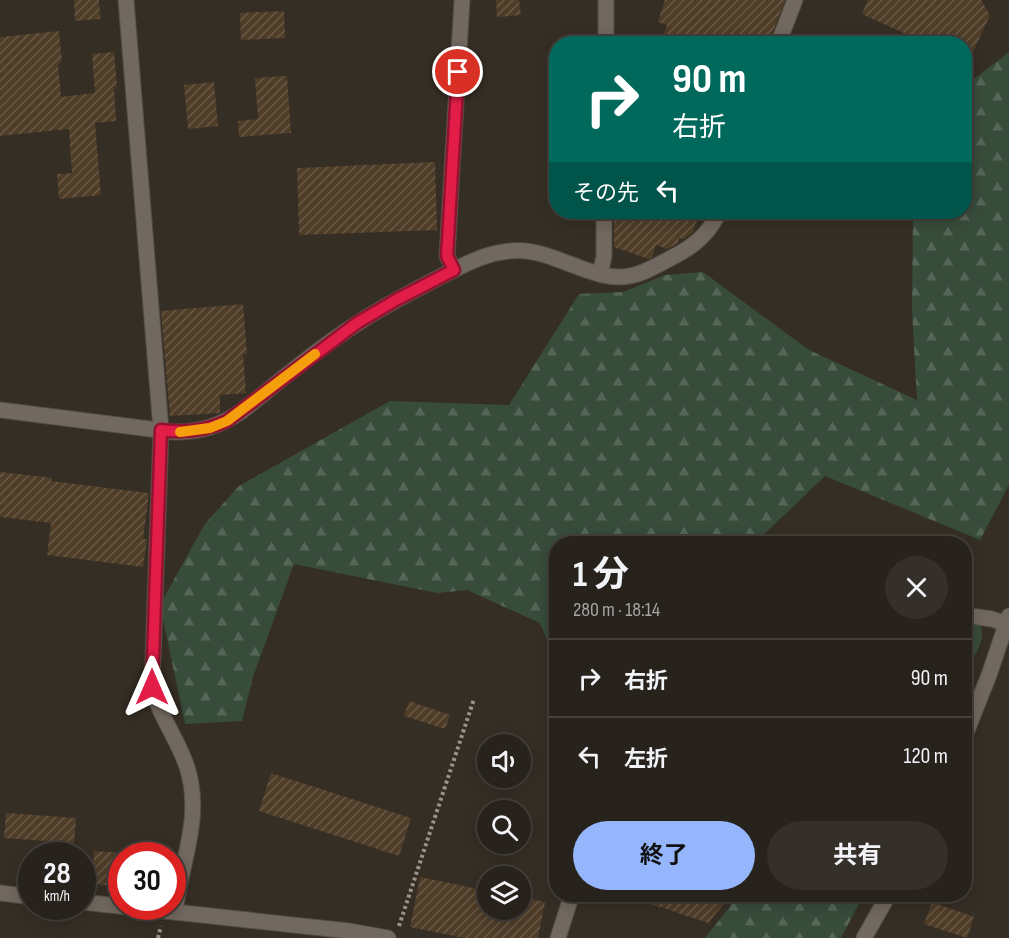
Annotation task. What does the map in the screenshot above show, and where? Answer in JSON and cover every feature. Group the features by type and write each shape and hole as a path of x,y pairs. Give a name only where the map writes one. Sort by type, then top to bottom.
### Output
{"street":[{"path":"126,0 161,430 152,687 162,718 180,749 187,767 193,805 186,861"},
{"path":"454,270 447,256 462,0"},
{"path":"606,0 606,36"},
{"path":"781,36 795,0"},
{"path":"600,273 604,256 604,219"},
{"path":"0,410 161,430 192,432 210,428 227,421 357,323 391,302 454,270 493,254 512,250 549,255 613,277 632,276 667,260 701,239 716,219"},
{"path":"972,616 1008,620 972,717"},
{"path":"0,893 18,895"},
{"path":"558,938 569,902"},
{"path":"864,938 884,902"},
{"path":"186,913 349,931 388,938"}],"path":[{"path":"399,927 474,699"}],"green space":[{"path":"1009,52 1009,485 980,540 825,476 762,536 549,536 549,644 540,623 467,590 437,593 294,564 253,677 242,721 185,724 160,605 204,525 239,486 390,401 509,405 579,294 623,292 665,275 703,272 809,350 917,400 912,310 913,219 972,219 972,81"},
{"path":"972,623 981,627 982,639 972,660"},
{"path":"732,902 860,902 841,938 705,938"}],"building":[{"path":"74,0 99,0 100,19 75,21"},
{"path":"496,0 519,0 521,15 497,17"},
{"path":"665,0 785,0 771,36 663,36 667,25 658,22"},
{"path":"868,0 981,0 990,15 972,54 972,36 910,36 862,14"},
{"path":"284,11 285,38 241,40 240,13"},
{"path":"59,31 62,62 58,64 61,97 95,93 92,54 114,52 117,87 114,87 116,121 95,123 101,195 59,199 57,174 72,173 69,129 0,136 0,37"},
{"path":"287,76 291,133 239,137 238,121 258,119 255,78"},
{"path":"214,82 218,126 188,129 184,85"},
{"path":"435,162 437,230 299,235 297,168"},
{"path":"614,219 698,219 693,232 684,239 679,238 678,243 667,249 656,245 649,259 614,247"},
{"path":"243,304 247,354 243,354 246,393 220,395 220,413 170,416 161,311"},
{"path":"0,472 149,493 143,539 147,539 143,567 47,555 51,523 0,517"},
{"path":"409,701 450,715 445,729 404,716"},
{"path":"271,773 411,818 399,856 259,811"},
{"path":"6,813 76,818 74,842 4,838"},
{"path":"96,851 108,852 108,886 96,884"},
{"path":"420,877 477,889 477,920 531,920 531,899 545,902 538,938 464,938 410,927"},
{"path":"645,902 725,902 708,923"},
{"path":"932,902 974,917 967,938 924,924"}],"slow traffic":[{"path":"180,432 210,428 227,421 315,354"}],"route":[{"path":"152,687 161,430 192,432 227,421 357,323 382,307 454,270 447,256 458,72"}]}
